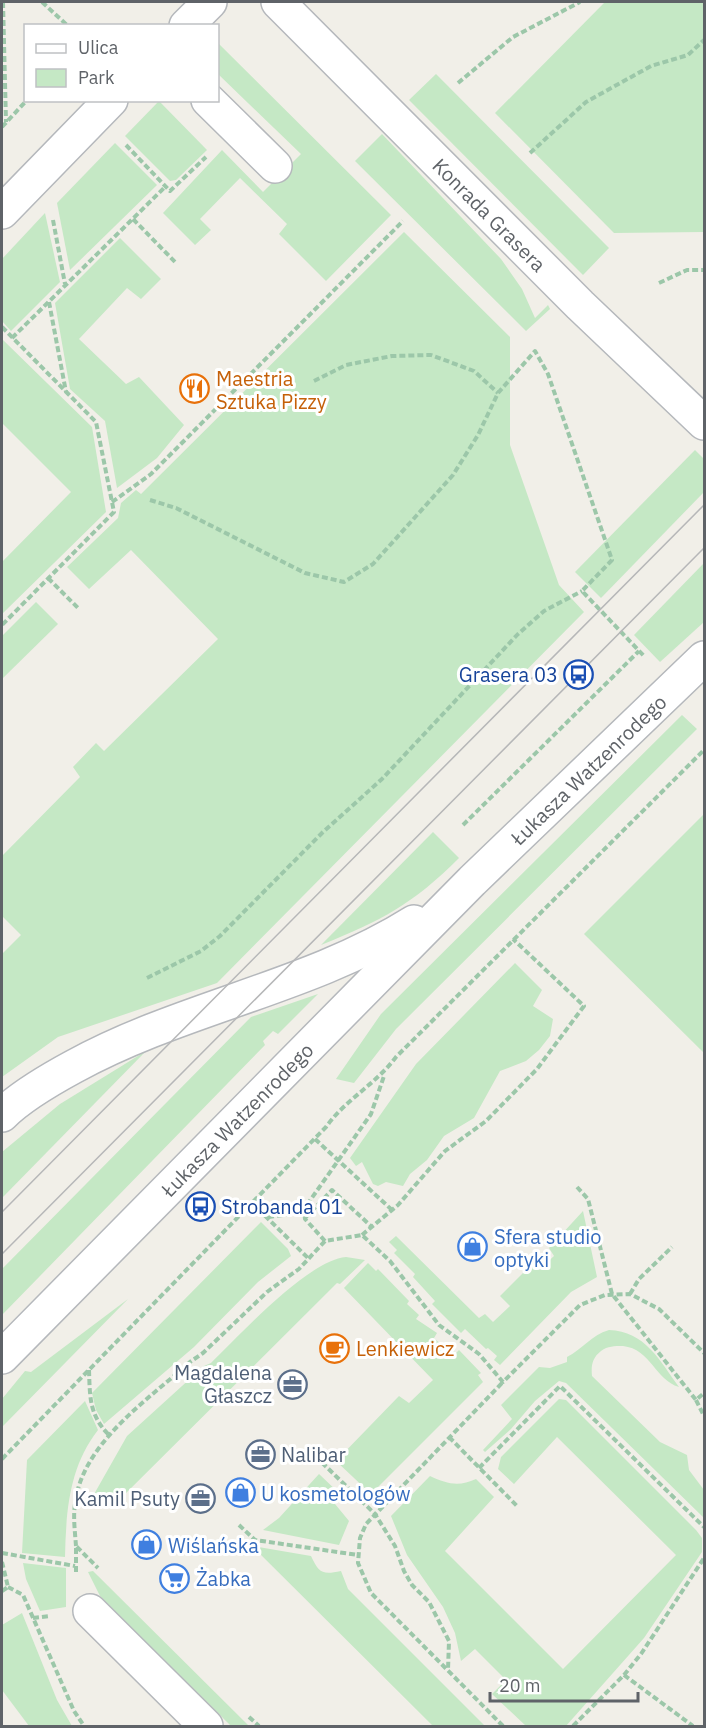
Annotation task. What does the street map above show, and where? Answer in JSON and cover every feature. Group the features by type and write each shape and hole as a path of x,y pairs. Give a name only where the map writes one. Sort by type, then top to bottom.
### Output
{"street":[{"path":"188,24 210,2"},
{"name":"Konrada Grasera","path":"278,2 580,305 705,423"},
{"path":"2,212 109,102"},
{"path":"210,102 275,166"},
{"name":"Łukasza Watzenrodego","path":"2,1358 472,881 705,658"},
{"name":"Łukasza Watzenrodego","path":"2,1115 57,1076 111,1046 194,1013 307,974 382,942 472,881"},
{"path":"90,1611 206,1726"}],"path":[{"path":"3,2 6,122"},
{"path":"42,2 66,24"},
{"path":"458,83 513,37 580,2"},
{"path":"530,153 586,102 651,66 688,55 705,40"},
{"path":"2,127 25,102"},
{"path":"122,142 170,191 209,155"},
{"path":"12,338 166,186"},
{"path":"51,211 65,285"},
{"path":"133,219 177,264"},
{"path":"112,502 151,474 403,221"},
{"path":"659,283 687,270 705,270"},
{"path":"49,301 66,392"},
{"path":"2,327 96,422 114,512 2,625"},
{"path":"147,978 201,951 220,936 323,832 382,778 518,634 544,611 582,591 612,560 548,374 535,351 498,393 478,435 453,475 373,564 344,582 305,573 176,508 150,500"},
{"path":"314,381 346,365 392,356 431,355 474,371 498,393"},
{"path":"48,578 78,608"},
{"path":"582,591 647,659"},
{"path":"463,826 639,651"},
{"path":"2,1459 315,1138 334,1115 384,1074 396,1057 705,750"},
{"path":"76,1546 75,1503 81,1480 93,1454 110,1435 190,1362 203,1353 267,1292 309,1259 325,1241 362,1235 392,1210 445,1151 486,1121 537,1069 585,1006 513,939"},
{"path":"325,1241 305,1219 304,1212 308,1201 340,1160 371,1114 384,1074"},
{"path":"315,1138 392,1210"},
{"path":"577,1187 588,1199 612,1294 696,1400 705,1416"},
{"path":"305,1219 332,1190 372,1227"},
{"path":"252,1203 309,1259"},
{"path":"268,1218 304,1212"},
{"path":"362,1235 390,1262 439,1325 479,1354 503,1382"},
{"path":"630,1294 639,1279 672,1247"},
{"path":"503,1726 371,1593 358,1563 360,1538 366,1524 580,1305 597,1297 630,1294 659,1309 705,1353"},
{"path":"89,1370 90,1407 100,1426 110,1435"},
{"path":"479,1468 560,1386 705,1527"},
{"path":"696,1400 705,1393"},
{"path":"449,1437 518,1507"},
{"path":"309,1450 375,1514 395,1546 412,1585 429,1602 449,1641 448,1671"},
{"path":"239,1525 255,1540 358,1555"},
{"path":"2,1553 75,1566"},
{"path":"573,1726 624,1675 705,1558"},
{"path":"2,1562 8,1587 23,1595 74,1711 84,1726"},
{"path":"2,1591 8,1587"},
{"path":"624,1675 693,1726"}],"green space":[{"path":"605,2 704,2 704,232 614,233 495,113"},
{"path":"219,44 391,215 326,281 279,234 287,224 240,178 200,219 211,230 195,245 163,213 222,150 263,192 301,154 219,75"},
{"path":"436,74 609,248 583,275 409,100"},
{"path":"160,102 207,150 176,180 170,181 125,136"},
{"path":"382,134 501,259 522,289 535,318 548,305 550,309 526,331 355,161"},
{"path":"115,143 157,185 70,270 57,203"},
{"path":"45,213 60,282 11,331 2,321 2,259"},
{"path":"404,232 510,337 510,445 559,585 584,612 217,983 58,1037 2,1077 2,954 21,935 2,916 2,856 80,777 73,767 96,743 104,751 218,639 131,550 89,589 67,567 118,518 121,503 136,490 141,494"},
{"path":"120,238 161,279 141,299 127,288 79,339 126,384 139,377 184,425 157,458 117,488 105,421 70,389 55,303"},
{"path":"2,339 92,427 106,512 2,614 2,562 71,492 2,423"},
{"path":"695,450 704,459 704,492 601,598 575,572"},
{"path":"704,563 704,622 660,662 634,635"},
{"path":"36,602 58,624 2,679 2,636"},
{"path":"682,715 697,729 396,1029 354,1083 336,1079 381,1014"},
{"path":"704,814 704,1053 584,934"},
{"path":"433,832 459,858 411,900 379,919 321,945"},
{"path":"515,963 542,990 533,1006 553,1019 550,1036 526,1061 500,1071 474,1118 444,1136 427,1160 410,1174 403,1186 386,1182 378,1186 373,1184 362,1162 356,1166 350,1158 416,1064"},
{"path":"318,994 278,1034 273,1031 263,1041 265,1045 2,1315 2,1269 251,1017"},
{"path":"146,1051 2,1198 2,1152 60,1104"},
{"path":"583,1211 597,1277 571,1292 500,1365 494,1360 497,1356 465,1329 461,1333 432,1304 435,1301 413,1277 415,1274 394,1253 397,1250 389,1242 396,1236 479,1318 485,1314 493,1322 510,1306 500,1296 532,1264 539,1270 554,1256 549,1248"},
{"path":"261,1222 288,1249 291,1256 258,1282 194,1347 104,1424 96,1410 92,1393"},
{"path":"346,1257 365,1260 340,1284 337,1283 114,1505 93,1496 127,1436 204,1366 211,1363 294,1285 313,1271"},
{"path":"368,1263 376,1271 378,1269 409,1301 407,1304 419,1315 416,1319 437,1333 434,1338 445,1348 448,1345 456,1353 459,1350 481,1373 478,1375 483,1382 371,1494 336,1461 399,1396 409,1403 433,1380 344,1288"},
{"path":"128,1299 2,1427 2,1399 25,1371 31,1372"},
{"path":"609,1330 622,1332 642,1342 658,1358 679,1387 664,1378 647,1358 632,1348 614,1346 606,1348 596,1356 593,1362 592,1376 660,1442 687,1455 689,1470 704,1490 704,1518 566,1383 559,1381 535,1401 511,1429 485,1452 483,1450 512,1419 501,1405 539,1367 550,1368 567,1362 567,1357 597,1335"},
{"path":"559,1399 566,1400 696,1530 702,1538 702,1552 644,1638 566,1726 526,1726 492,1694 506,1680 475,1649 461,1661 455,1633 443,1607 407,1555 391,1516 430,1476 453,1484 476,1479 494,1497 445,1551 563,1669 676,1555 557,1437 514,1484 498,1469 501,1457"},
{"path":"85,1401 98,1430 81,1459 71,1490 66,1523 65,1557 22,1553 27,1460"},
{"path":"319,1474 341,1495 335,1504 349,1521 339,1545 263,1530 279,1518"},
{"path":"252,1546 311,1556 316,1566 322,1571 329,1573 341,1571 348,1589 485,1726 433,1726"},
{"path":"23,1563 66,1568 66,1607 40,1611 26,1579"},
{"path":"93,1571 249,1726 231,1726 100,1596 88,1572"},
{"path":"22,1613 57,1700 72,1726 29,1726 2,1690 2,1625"}],"tram line":[{"path":"2,1212 704,505"},
{"path":"2,1254 704,548"}],"place":[{"name":"Maestria Sztuka Pizzy","path":"195,389"},
{"name":"Grasera 03","path":"579,674"},
{"name":"Strobanda 01","path":"200,1206"},
{"name":"Sfera studio optyki","path":"473,1247"},
{"name":"Lenkiewicz","path":"335,1348"},
{"name":"Magdalena Głaszcz","path":"293,1384"},
{"name":"Nalibar","path":"260,1454"},
{"name":"U kosmetologów","path":"240,1493"},
{"name":"Kamil Psuty","path":"201,1498"},
{"name":"Wiślańska","path":"147,1545"},
{"name":"Żabka","path":"175,1578"}]}
